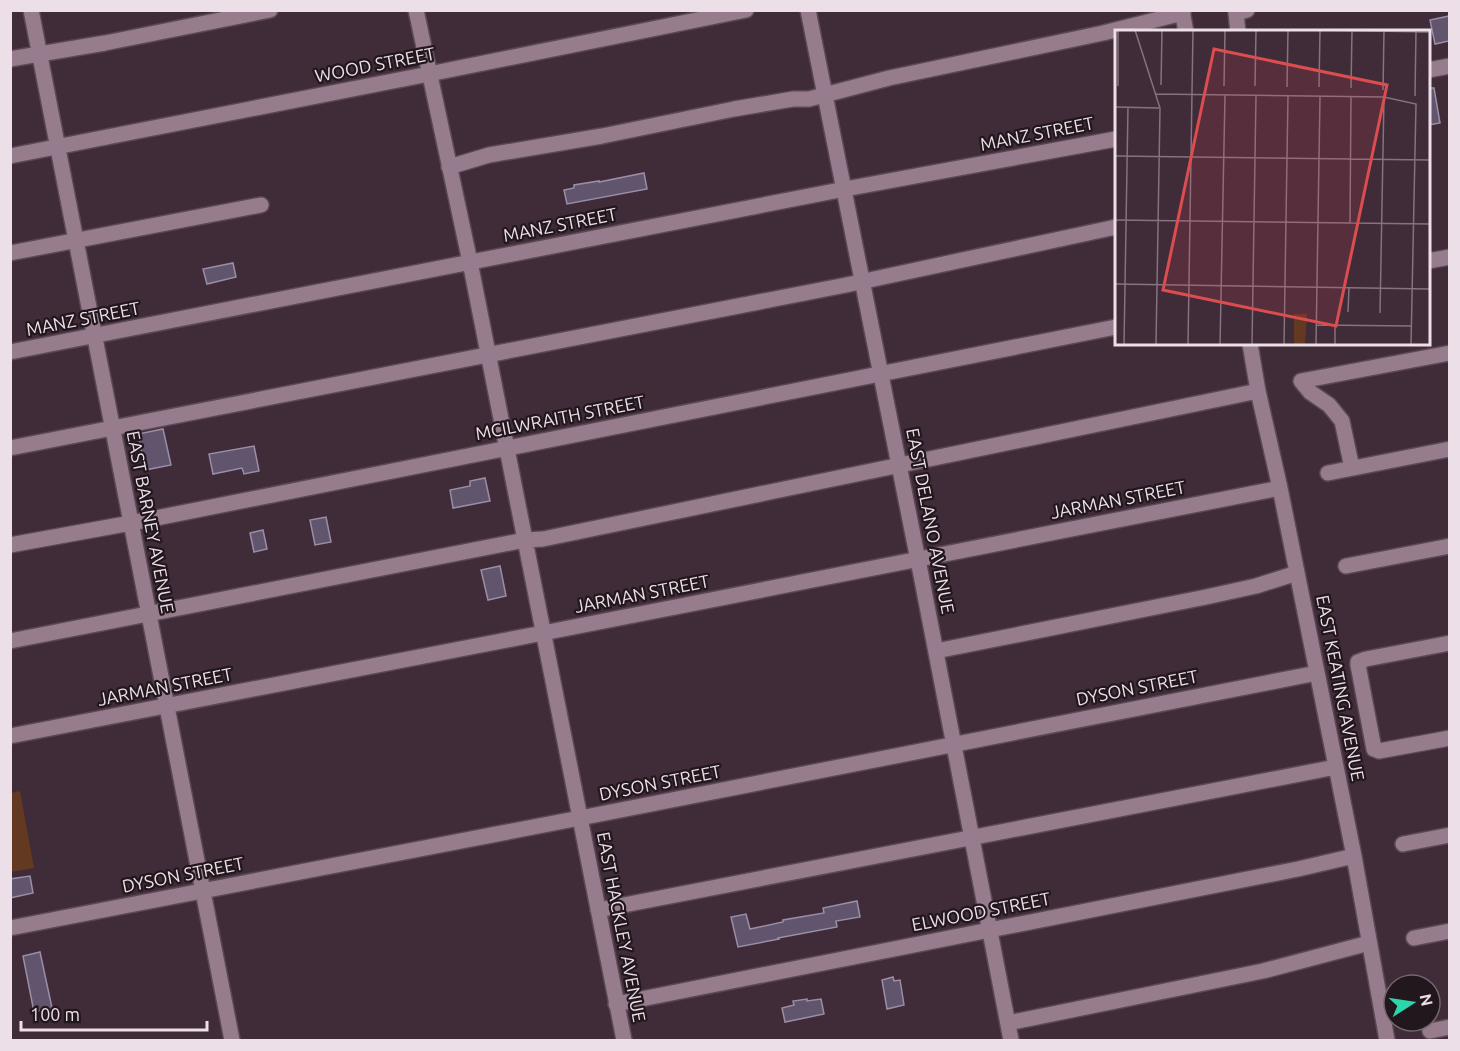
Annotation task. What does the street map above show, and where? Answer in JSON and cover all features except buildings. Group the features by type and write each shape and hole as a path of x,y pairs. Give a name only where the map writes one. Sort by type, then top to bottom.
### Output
{"street":[{"name":"EAST BARNEY AVENUE","path":"31,10 232,1041"},
{"path":"10,59 105,43 270,10"},
{"name":"EAST HACKLEY AVENUE","path":"417,10 489,355 624,1041"},
{"name":"WOOD STREET","path":"10,156 746,10"},
{"name":"EAST DELANO AVENUE","path":"808,10 1011,1041"},
{"path":"1238,30 1236,13 1247,10"},
{"path":"449,167 489,155 602,136 734,109 793,99 809,99 889,78 1103,33 1182,12 1186,30"},
{"path":"1430,70 1449,66"},
{"name":"MANZ STREET","path":"10,352 845,189 1115,139"},
{"path":"10,253 261,205"},
{"path":"10,448 863,282 1115,227"},
{"path":"1430,261 1449,257"},
{"name":"MCILWRAITH STREET","path":"10,545 131,523 1115,327"},
{"name":"EAST KEATING AVENUE","path":"1250,345 1336,767 1388,1041"},
{"path":"1352,468 1342,421 1329,405 1311,392 1301,381 1449,353"},
{"path":"10,641 525,540 543,539 1258,391"},
{"path":"1328,473 1449,449"},
{"name":"JARMAN STREET","path":"10,736 1280,488"},
{"path":"1346,566 1449,546"},
{"path":"936,651 1206,597 1256,586 1297,573"},
{"path":"1449,643 1358,662 1374,749 1379,751 1449,738"},
{"name":"DYSON STREET","path":"10,928 1317,673"},
{"path":"598,910 1336,767"},
{"path":"1403,844 1449,835"},
{"name":"ELWOOD STREET","path":"616,1004 1298,869 1353,856"},
{"path":"1414,938 1449,931"},
{"path":"1008,1023 1263,971 1369,943"}],"shaded area":[{"path":"20,791 34,868 11,872 11,793"}]}
